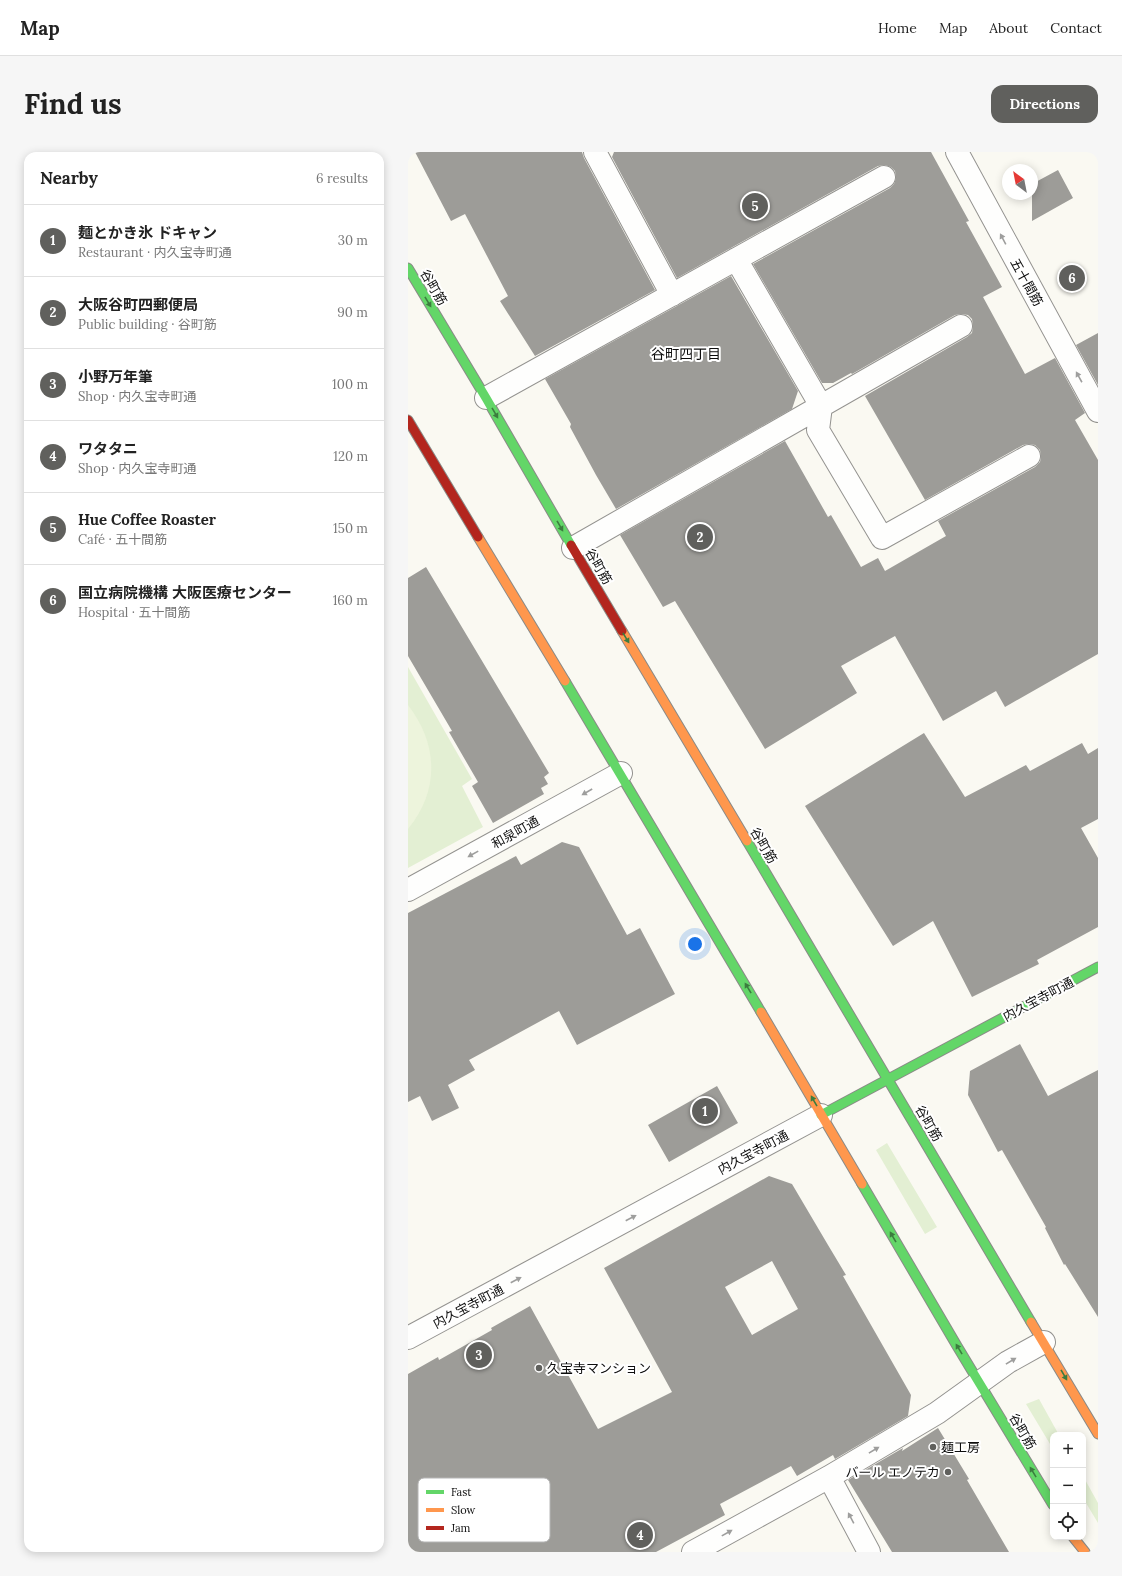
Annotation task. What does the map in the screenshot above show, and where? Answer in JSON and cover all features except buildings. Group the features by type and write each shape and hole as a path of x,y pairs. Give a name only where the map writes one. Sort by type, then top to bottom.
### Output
{"main road":[{"name":"谷町筋","path":"408,268 1098,1434"},
{"name":"谷町筋","path":"409,425 621,773 979,1383 1052,1504"},
{"name":"内久宝寺町通","path":"822,1115 1098,967"},
{"path":"1073,1540 1076,1552"},
{"path":"1075,1540 1085,1552"}],"street":[{"path":"596,152 672,295"},
{"name":"五十間筋","path":"957,152 1098,411"},
{"path":"486,398 884,177"},
{"path":"736,259 821,406 818,430 882,538 1029,456"},
{"path":"573,548 961,326"},
{"name":"和泉町通","path":"408,890 621,773"},
{"name":"内久宝寺町通","path":"408,1338 822,1115"},
{"path":"693,1552 829,1477 937,1413 1008,1362 1044,1342"},
{"path":"829,1477 870,1552"}],"green space":[{"path":"408,667 472,779 462,786 483,827 408,868"},
{"path":"408,705 418,720 425,735 430,751 431,767 430,783 426,799 408,829"},
{"path":"887,1143 937,1227 925,1234 876,1150"},
{"path":"1039,1399 1057,1432 1050,1432 1050,1444 1026,1404"},
{"path":"1086,1481 1098,1503 1098,1523 1086,1503"}],"traffic: fast":[{"path":"408,268 486,398 571,545"},
{"path":"565,681 761,1012"},
{"path":"747,841 1031,1322"},
{"path":"821,1115 1098,967"},
{"path":"862,1184 1052,1504"}],"traffic: slow":[{"path":"478,537 565,681"},
{"path":"622,631 747,841"},
{"path":"761,1012 862,1184"},
{"path":"1031,1322 1098,1434"},
{"path":"1075,1540 1085,1552"}],"traffic: jam":[{"path":"408,420 478,537"},
{"path":"571,545 622,631"}],"place":[{"name":"Hue Coffee Roaster","path":"755,206"},
{"name":"国立病院機構 大阪医療センター","path":"1072,278"},
{"name":"大阪谷町四郵便局","path":"700,537"},
{"name":"麺とかき氷 ドキャン","path":"705,1111"},
{"name":"小野万年筆","path":"479,1355"},
{"name":"久宝寺マンション","path":"539,1368"},
{"name":"麺工房","path":"933,1447"},
{"name":"バール エノテカ","path":"948,1472"},
{"name":"ワタタニ","path":"640,1535"}],"district":[{"name":"谷町四丁目","path":"686,354"}]}
